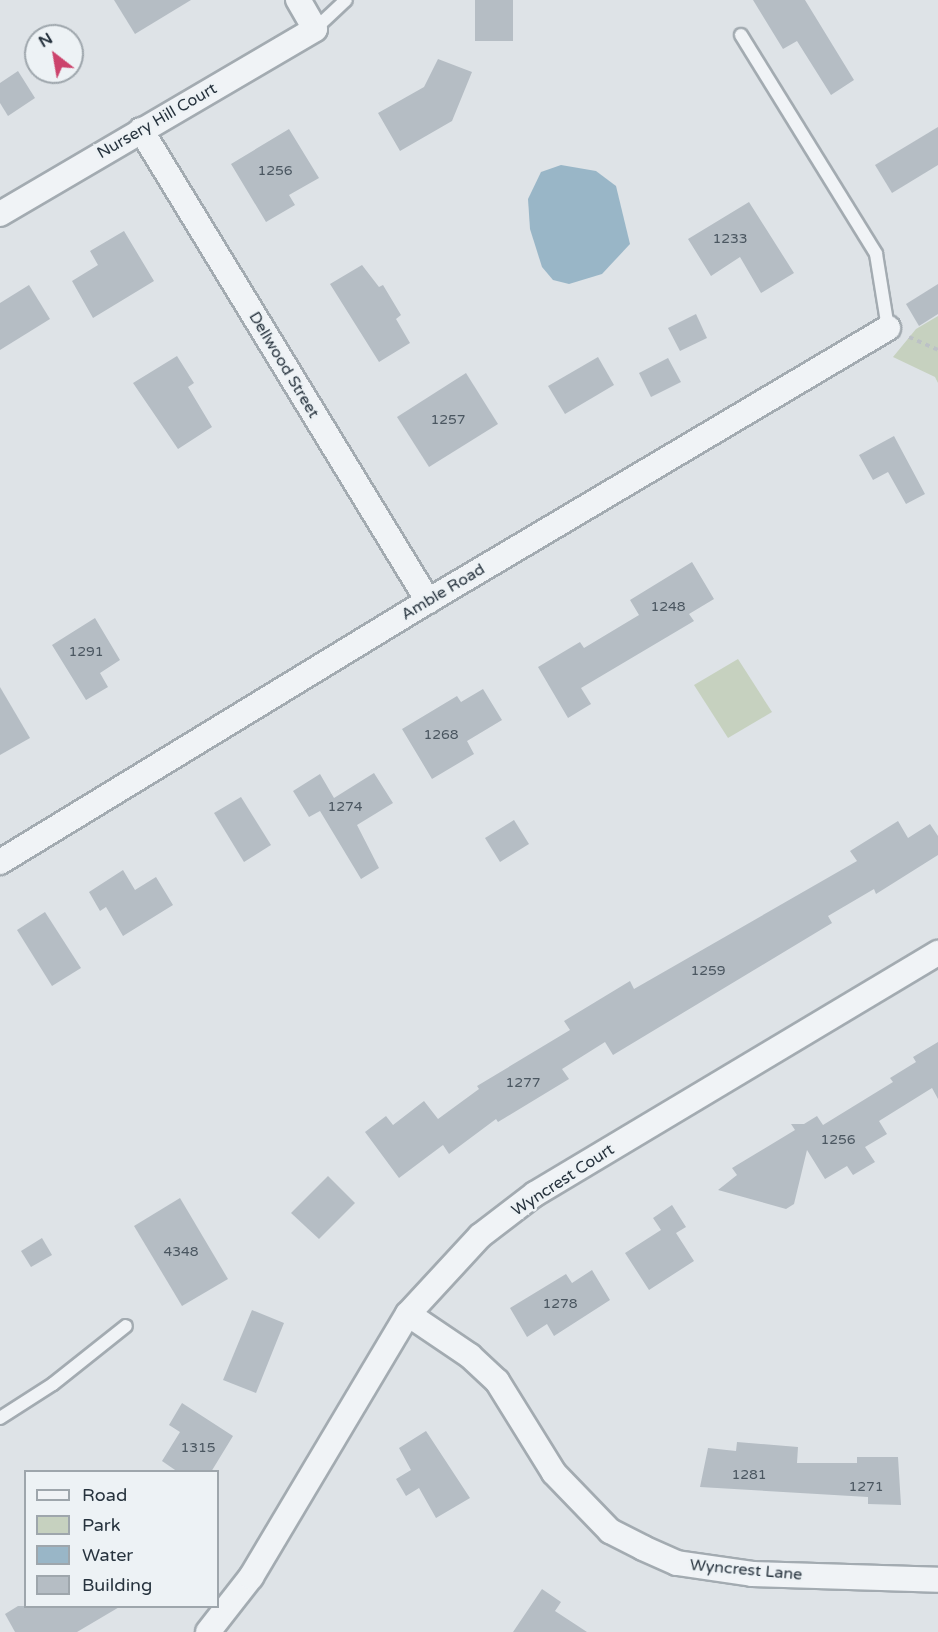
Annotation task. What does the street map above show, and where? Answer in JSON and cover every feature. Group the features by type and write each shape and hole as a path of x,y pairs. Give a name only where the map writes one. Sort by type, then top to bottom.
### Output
{"street":[{"path":"298,0 315,29"},
{"name":"Nursery Hill Court","path":"0,214 315,29"},
{"name":"Dellwood Street","path":"141,130 428,601"},
{"name":"Amble Road","path":"0,862 428,601 888,328"},
{"name":"Wyncrest Court","path":"210,1631 251,1576 378,1358 408,1314 480,1236 535,1194 938,953"},
{"name":"Wyncrest Lane","path":"408,1314 470,1356 497,1381 554,1473 610,1531 643,1548 677,1563 752,1574 938,1580"}],"lane":[{"path":"315,29 346,0"},
{"path":"741,35 876,254 888,328"},
{"path":"0,1418 53,1384 126,1326"}],"path":[{"path":"888,328 938,350"}],"green space":[{"path":"938,316 938,383 935,377 893,357 916,329"},
{"path":"738,659 772,712 728,738 694,685"}],"water":[{"path":"561,165 596,171 616,186 630,244 602,274 569,284 553,280 542,267 530,229 528,199 541,172"}],"building":[{"path":"114,0 191,0 135,34"},
{"path":"475,0 513,0 513,41 475,41"},
{"path":"753,0 805,0 854,80 831,95 797,41 783,49"},
{"path":"438,59 472,72 452,121 400,151 378,113 424,87"},
{"path":"18,71 24,84 35,98 8,116 0,103 0,83"},
{"path":"938,127 938,165 892,193 875,165"},
{"path":"289,129 319,178 289,195 295,205 266,222 231,164"},
{"path":"749,202 794,273 761,293 740,257 711,276 688,239"},
{"path":"124,231 154,281 93,318 72,281 98,265 90,251"},
{"path":"362,265 379,287 383,285 401,315 396,319 410,343 379,362 330,284"},
{"path":"938,284 938,314 919,326 906,304"},
{"path":"29,285 50,319 0,350 0,303"},
{"path":"696,314 707,338 680,351 668,328"},
{"path":"177,356 194,383 188,387 212,427 178,449 133,383"},
{"path":"598,357 614,385 565,414 548,386"},
{"path":"668,358 681,382 651,397 639,373"},
{"path":"466,373 498,424 429,467 397,417"},
{"path":"894,436 925,494 906,504 888,472 873,480 859,455"},
{"path":"692,562 714,599 689,614 694,621 581,688 591,704 568,718 538,667 580,642 584,648 639,615 630,600"},
{"path":"95,618 120,660 100,673 108,687 86,700 52,645"},
{"path":"0,687 30,738 0,755"},
{"path":"483,689 502,720 467,741 474,754 432,779 402,729 457,696 461,702"},
{"path":"374,773 393,803 357,825 379,868 361,879 320,811 309,817 293,791 320,774 334,798"},
{"path":"241,797 271,845 244,862 214,813"},
{"path":"514,820 529,844 500,862 485,838"},
{"path":"898,821 908,838 930,824 938,836 938,855 876,894 874,889 828,916 832,923 613,1055 605,1042 562,1069 569,1079 498,1122 496,1119 449,1154 443,1145 399,1178 365,1132 386,1116 393,1125 424,1101 438,1119 479,1089 477,1086 570,1030 564,1021 630,981 634,989 857,861 850,851"},
{"path":"123,870 135,890 156,877 173,905 123,936 106,907 100,911 89,892"},
{"path":"45,912 81,968 52,986 17,930"},
{"path":"938,1042 938,1099 932,1088 879,1121 887,1134 865,1147 875,1162 853,1175 847,1166 825,1179 807,1150 794,1204 786,1209 718,1190 737,1175 732,1168 795,1130 791,1124 804,1124 817,1116 823,1125 893,1082 890,1078 916,1062 913,1057"},
{"path":"328,1176 355,1203 319,1239 291,1213"},
{"path":"180,1198 228,1279 182,1306 134,1226"},
{"path":"672,1205 686,1227 676,1233 694,1261 649,1290 625,1253 661,1230 653,1218"},
{"path":"42,1238 52,1255 31,1267 21,1251"},
{"path":"592,1270 610,1300 554,1336 547,1324 527,1337 510,1308 566,1274 572,1283"},
{"path":"252,1310 284,1323 256,1393 223,1380"},
{"path":"182,1403 233,1436 212,1470 175,1470 162,1461 180,1432 169,1425"},
{"path":"426,1431 470,1498 436,1518 419,1488 406,1496 396,1479 411,1470 399,1448"},
{"path":"737,1442 798,1447 797,1463 857,1463 857,1457 898,1457 901,1505 868,1504 868,1497 700,1487 708,1448 736,1451"},
{"path":"542,1589 561,1602 555,1611 587,1632 513,1632"},
{"path":"18,1606 24,1606 24,1608 118,1608 77,1632 15,1632 5,1614"}]}
